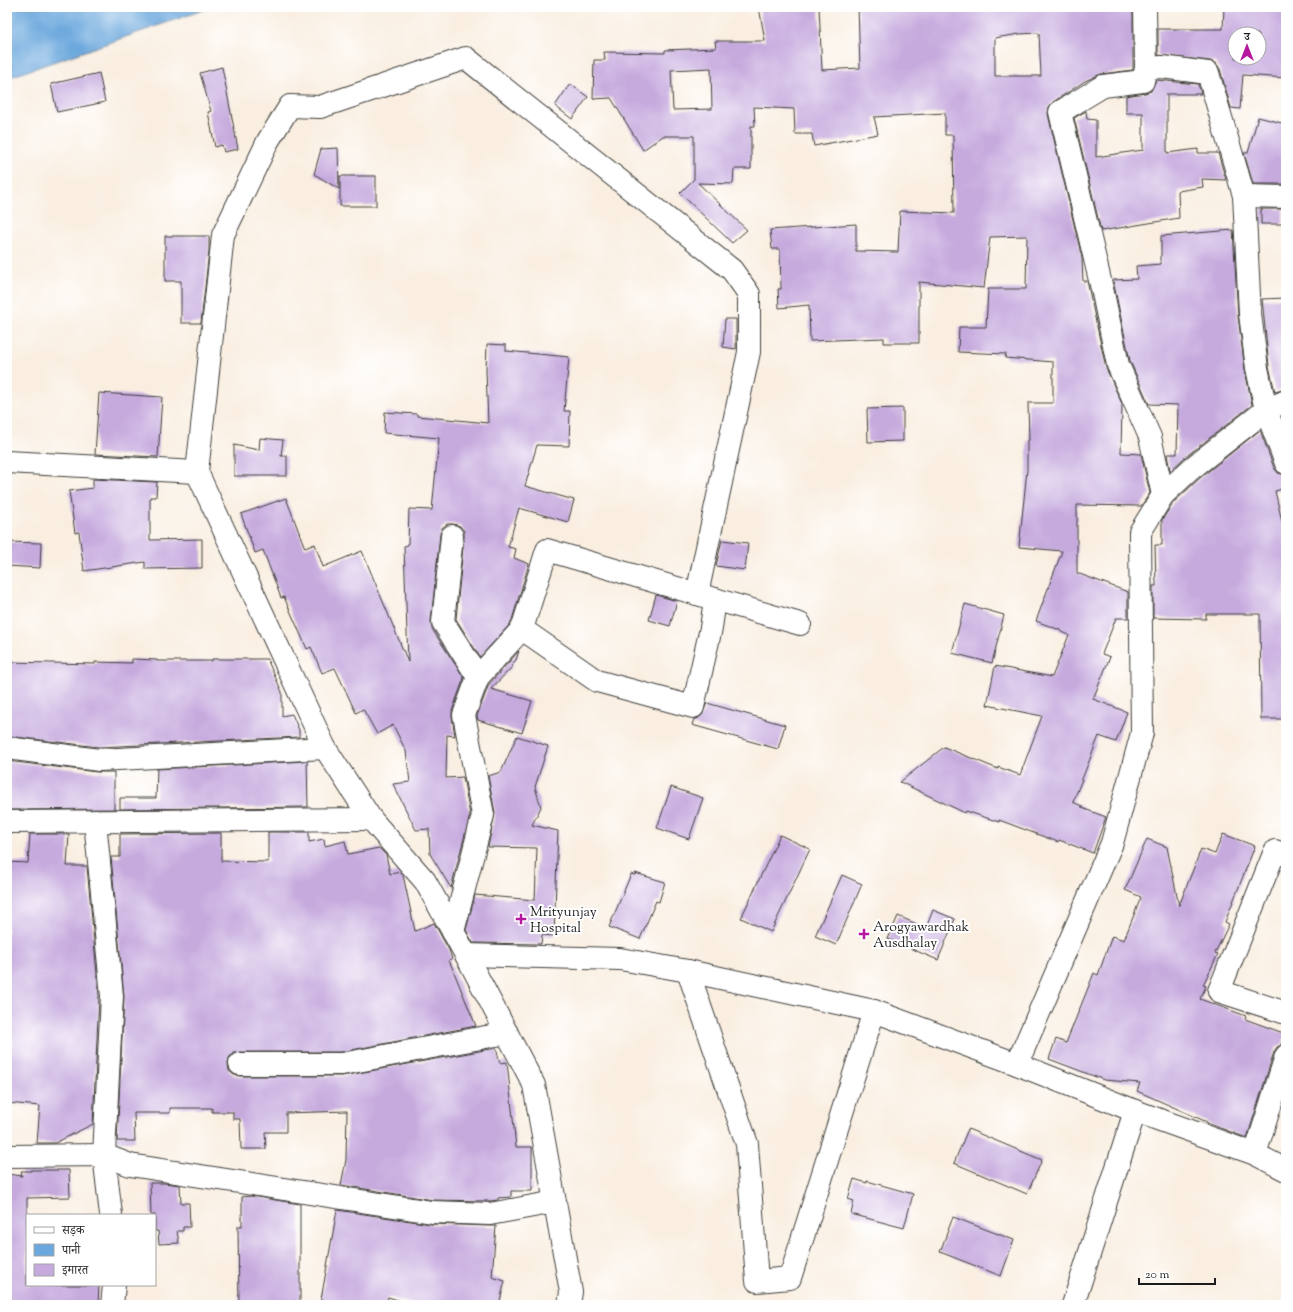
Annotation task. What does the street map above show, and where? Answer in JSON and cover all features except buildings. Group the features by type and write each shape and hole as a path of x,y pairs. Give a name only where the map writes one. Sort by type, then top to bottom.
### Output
{"street":[{"path":"1145,7 1146,68 1144,81 1103,86 1060,112 1103,293 1118,365 1150,437 1163,495"},
{"path":"522,629 597,681 693,707 711,628 706,596 749,352 749,294 732,270 466,58 320,107 290,106 272,135 224,235 197,472 214,512 326,748 370,819 425,880 534,1085 571,1292 569,1305"},
{"path":"1146,68 1162,67 1208,73 1244,196 1250,314 1257,368 1266,410 1286,463"},
{"path":"1244,196 1286,197"},
{"path":"1018,1064 1112,843 1142,733 1140,532 1163,495 1192,468 1266,410 1286,401"},
{"path":"16,462 197,472"},
{"path":"452,536 443,622 478,677"},
{"path":"453,932 483,815 464,715 478,677 522,629 547,550 800,624"},
{"path":"7,748 99,760 326,748"},
{"path":"7,822 370,819"},
{"path":"95,821 112,996 104,1155 111,1214"},
{"path":"1286,855 1275,851 1219,991 1286,1013"},
{"path":"466,955 620,959 688,971 874,1011 1018,1064 1135,1111 1255,1154 1286,1170"},
{"path":"688,971 748,1144 757,1281 790,1278 874,1011"},
{"path":"240,1064 342,1064 507,1033"},
{"path":"1255,1154 1286,1056"},
{"path":"1073,1305 1135,1111"},
{"path":"7,1156 104,1155 130,1165 432,1212 490,1214 555,1202"},
{"path":"112,1305 114,1286"}],"water":[{"path":"7,7 212,7 7,78"}],"place":[{"name":"Mrityunjay Hospital","path":"521,919"},
{"name":"Arogyawardhak Ausdhalay","path":"864,934"}]}
